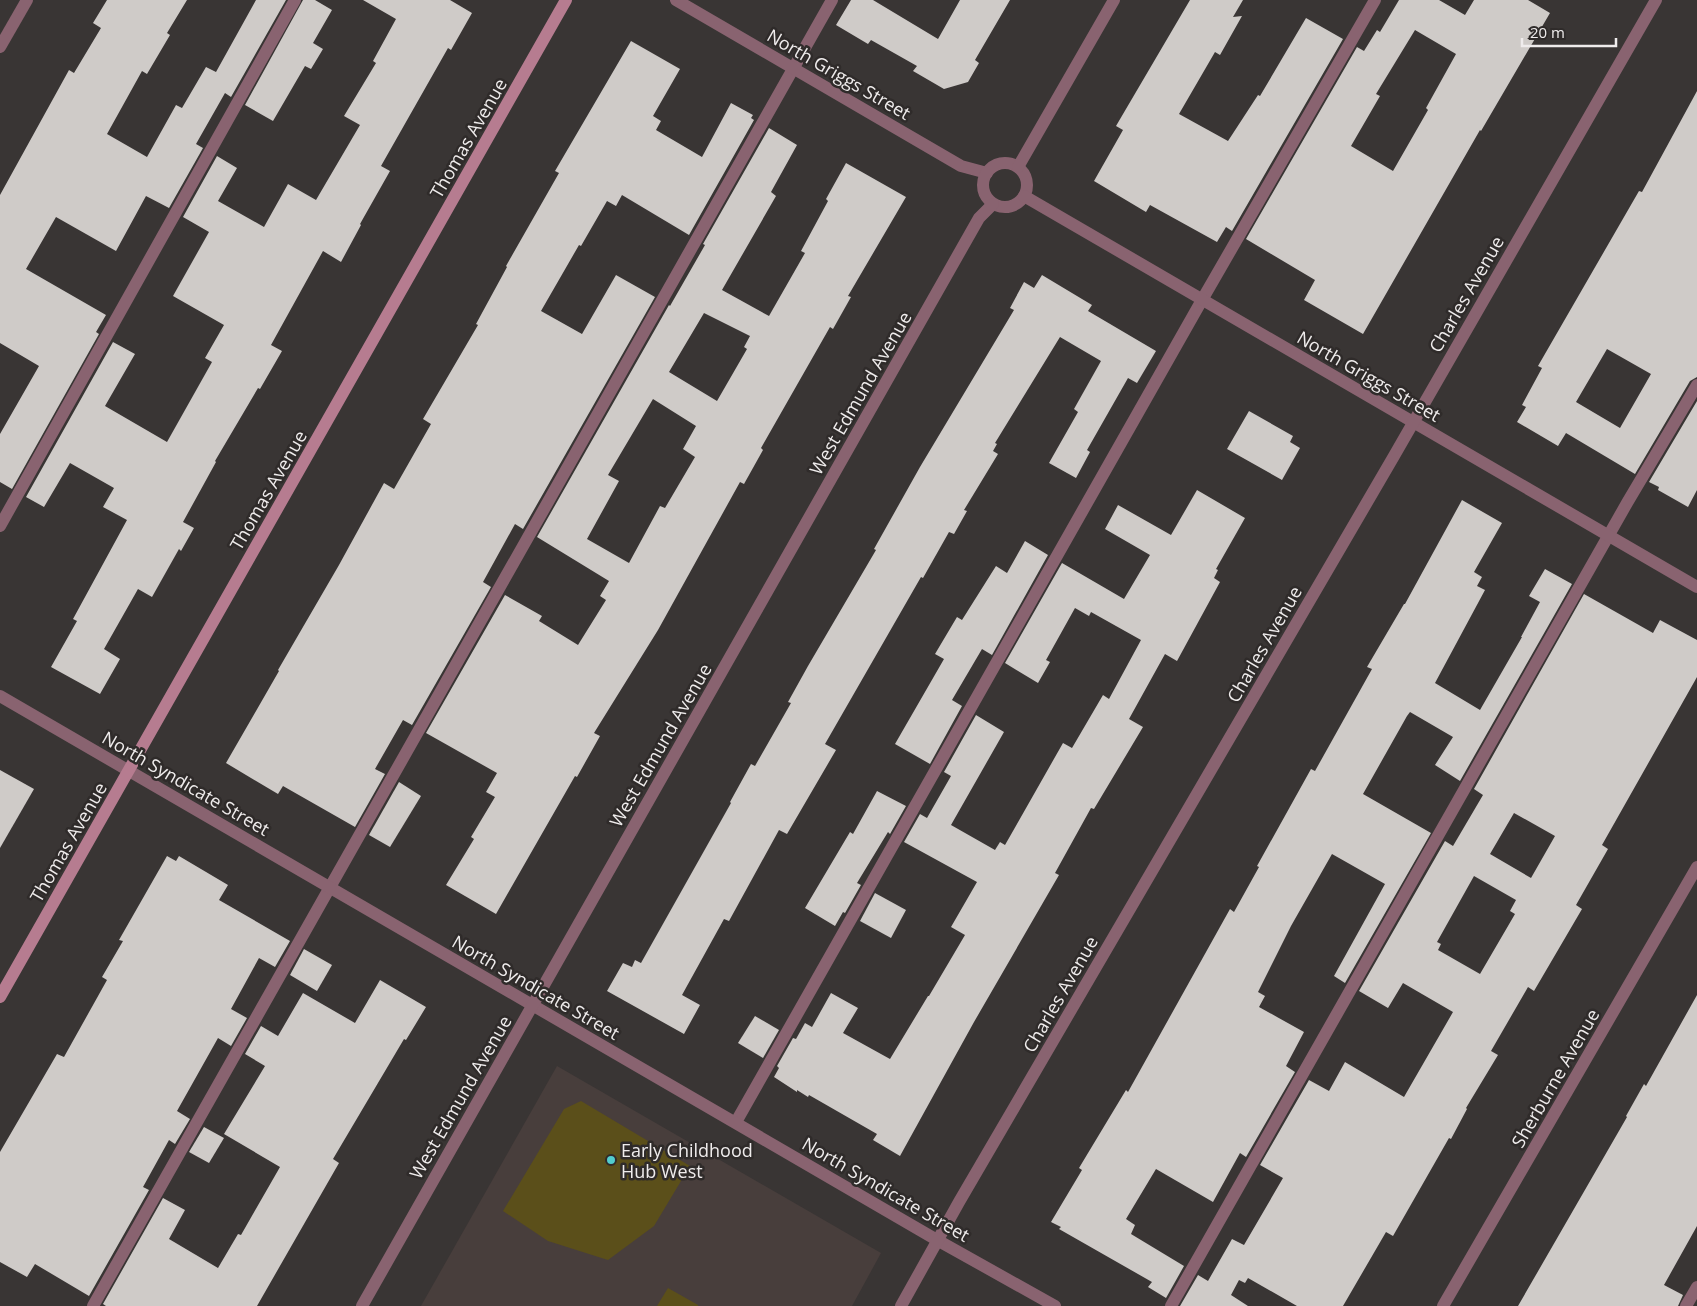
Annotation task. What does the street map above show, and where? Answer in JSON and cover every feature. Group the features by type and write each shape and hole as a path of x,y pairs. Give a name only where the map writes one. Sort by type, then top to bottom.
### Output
{"street":[{"path":"0,47 27,0"},
{"path":"0,526 295,0"},
{"name":"Thomas Avenue","path":"0,997 566,0"},
{"name":"North Griggs Street","path":"676,0 961,166 987,173"},
{"path":"93,1306 832,0"},
{"path":"1018,167 1114,0"},
{"path":"736,1122 1202,300 1375,0"},
{"name":"Charles Avenue","path":"901,1306 937,1240 1656,0"},
{"path":"1001,164 1010,164 1018,167 1025,175 1028,186 1024,196 1014,206 1000,207 988,200 983,187 987,173 993,167 1001,164"},
{"name":"North Griggs Street","path":"1024,196 1697,587"},
{"name":"West Edmund Avenue","path":"362,1306 979,218 994,204"},
{"path":"1171,1306 1609,535 1697,385"},
{"name":"North Syndicate Street","path":"0,696 937,1240 1055,1306"},
{"name":"Sherburne Avenue","path":"1443,1306 1697,867"},
{"path":"1686,1306 1697,1287"}],"shaded area":[{"name":"Early Childhood Hub West","path":"557,1066 881,1253 852,1306 421,1306"},
{"path":"581,1101 690,1166 654,1226 608,1260 548,1241 503,1211 564,1109"},
{"path":"668,1288 698,1305 698,1306 657,1306"}],"building":[{"path":"107,0 187,0 167,33 170,35 147,74 142,71 107,134 147,157 176,105 182,108 206,67 216,72 256,0 286,0 231,97 225,93 196,144 203,148 169,208 146,196 116,251 56,217 26,269 106,315 96,332 99,334 12,489 0,482 0,434 39,366 0,343 0,195 69,70 74,73 101,28 93,23"},
{"path":"303,0 315,0 332,10 313,43 323,49 311,69 305,66 273,121 245,105"},
{"path":"363,0 450,0 472,13 451,50 448,48 381,166 390,171 341,262 323,251 271,345 282,351 215,461 183,522 194,528 181,551 179,549 152,597 138,589 104,649 120,659 100,694 51,667 77,621 73,619 127,520 103,507 114,488 70,463 44,507 26,497 113,342 135,354 105,406 167,442 212,362 205,358 224,325 173,296 209,232 183,217 217,156 237,168 218,201 264,227 288,184 316,200 360,125 344,116 376,63 373,61 396,19"},
{"path":"851,0 873,0 938,39 960,0 1010,0 975,60 979,63 968,82 944,89 913,71 917,66 871,40 868,44 836,25"},
{"path":"1190,0 1243,0 1233,17 1242,16 1220,55 1215,52 1179,114 1228,141 1258,95 1260,96 1306,18 1343,39 1232,231 1226,227 1217,242 1150,205 1146,212 1094,181 1123,130 1116,126"},
{"path":"1399,0 1439,0 1465,15 1474,0 1528,0 1550,13 1480,130 1363,334 1304,300 1315,280 1246,239 1357,47 1364,51 1377,30 1380,32","holes":["1415,30 1456,54 1426,108 1428,110 1393,171 1351,146 1380,96 1376,94"]},
{"path":"631,41 680,69 653,116 661,121 656,130 702,157 731,103 753,115 751,118 754,120 689,235 622,195 616,206 607,201 541,311 582,334 616,275 655,297 523,529 515,524 483,582 491,587 412,725 403,720 375,769 385,774 355,827 283,786 278,794 226,763 384,483 394,489 431,424 423,419 478,325 476,324 506,266 559,173 555,171"},
{"path":"1697,91 1697,377 1690,381 1635,474 1566,433 1558,446 1517,422 1526,407 1522,405 1542,368 1538,366 1639,191 1642,192","holes":["1607,349 1651,374 1620,428 1576,402"]},
{"path":"769,128 797,145 771,192 776,196 722,290 769,316 805,253 801,251 846,163 906,197 848,296 851,297 833,329 830,327 761,448 763,450 744,484 740,482 658,630 594,733 600,736 496,914 446,885 474,839 471,837 495,797 486,792 497,773 426,733 505,595 542,616 539,621 578,645 606,600 600,596 609,581 537,537 705,245 703,244","holes":["704,313 750,336 744,347 747,349 717,401 669,372","653,399 696,426 683,449 695,457 665,508 660,506 629,563 587,539 619,481 608,475"]},
{"path":"1042,275 1092,305 1088,311 1156,351 1137,383 1128,378 1087,450 1090,452 1076,478 1049,463 1078,412 1074,409 1101,361 1060,337 995,443 997,444 993,451 998,454 964,510 967,511 954,534 949,532 923,578 921,577 825,744 836,750 787,834 779,830 729,921 724,919 682,995 700,1005 684,1034 607,991 623,963 632,967 635,960 641,963 751,764 755,766 791,703 788,702 876,550 874,549 920,467 1014,310 1010,308 1024,282 1034,288"},
{"path":"1697,401 1697,490 1688,507 1658,490 1659,487 1649,482"},
{"path":"1249,411 1293,436 1290,442 1300,448 1282,480 1227,449"},
{"path":"1197,490 1245,518 1216,569 1218,570 1214,578 1220,582 1177,661 1165,654 1129,719 1143,727 1094,809 1091,808 1055,873 1059,875 974,1022 900,1156 873,1140 877,1134 809,1095 808,1097 797,1090 797,1092 774,1077 779,1068 777,1066 793,1038 796,1039 805,1023 812,1027 831,993 858,1008 843,1033 890,1059 965,935 951,927 977,882 904,842 920,814 927,818 951,776 944,772 976,715 1004,732 951,825 995,850 1000,842 1005,845 1063,743 1072,748 1103,695 1109,699 1141,640 1091,612 1089,616 1075,608 1046,660 1050,662 1038,683 1005,663 1062,563 1124,599 1150,555 1105,529 1118,505 1171,535"},
{"path":"1462,500 1502,523 1474,572 1482,577 1477,586 1485,590 1435,683 1480,710 1540,602 1529,596 1545,569 1572,584 1460,781 1435,765 1453,737 1410,712 1407,716 1363,794 1431,833 1345,983 1334,976 1385,884 1332,854 1291,926 1258,992 1265,996 1259,1007 1304,1032 1286,1066 1295,1072 1246,1157 1240,1153 1213,1202 1156,1169 1126,1219 1135,1225 1131,1234 1184,1266 1166,1298 1148,1287 1152,1282 1059,1229 1061,1227 1051,1222 1082,1170 1079,1168 1126,1090 1128,1092 1230,909 1234,912 1259,867 1257,866 1311,769 1315,771 1372,669 1367,667 1405,604"},
{"path":"1025,541 1048,555 992,655 982,649 952,700 962,706 930,764 895,744 944,659 935,654 957,617 962,620 996,566 1007,573"},
{"path":"1584,594 1653,633 1660,620 1697,640 1697,677 1602,845 1608,849 1576,905 1582,909 1534,991 1528,987 1491,1051 1498,1055 1393,1236 1386,1232 1343,1306 1297,1306 1248,1278 1245,1283 1239,1280 1231,1295 1248,1306 1180,1306 1198,1275 1208,1281 1232,1239 1244,1245 1283,1178 1260,1165 1309,1080 1329,1091 1345,1062 1404,1097 1453,1012 1403,983 1388,1008 1359,991 1445,841 1453,846 1483,795 1474,789","holes":["1514,813 1555,836 1531,878 1490,854","1474,876 1516,900 1510,911 1515,914 1480,974 1438,950 1441,944 1437,942"]},
{"path":"0,770 34,789 0,848"},
{"path":"399,782 421,796 390,847 369,835"},
{"path":"877,791 906,806 890,834 888,832 857,883 861,885 835,926 805,908 850,832 853,834"},
{"path":"167,856 176,861 179,856 228,885 219,900 290,941 275,967 259,958 231,1009 247,1018 231,1046 218,1038 177,1111 190,1119 175,1144 169,1140 143,1187 149,1190 89,1296 35,1264 27,1277 0,1262 0,1152 57,1054 64,1057 107,980 102,977 123,941 119,940"},
{"path":"875,893 906,910 891,938 860,921"},
{"path":"304,949 332,965 317,991 290,975"},
{"path":"380,980 426,1007 406,1040 404,1039 333,1159 339,1163 257,1306 106,1306 103,1304 163,1198 185,1210 169,1239 218,1268 238,1234 241,1235 280,1167 224,1134 265,1066 245,1054 261,1026 278,1036 303,993 355,1023"},
{"path":"1697,995 1697,1226 1664,1285 1683,1295 1678,1306 1518,1306 1627,1117 1644,1084 1646,1086"},
{"path":"755,1016 779,1030 763,1058 738,1043"},
{"path":"204,1127 224,1138 209,1163 189,1152"}],"place":[{"name":"Early Childhood Hub West","path":"611,1160"}]}
